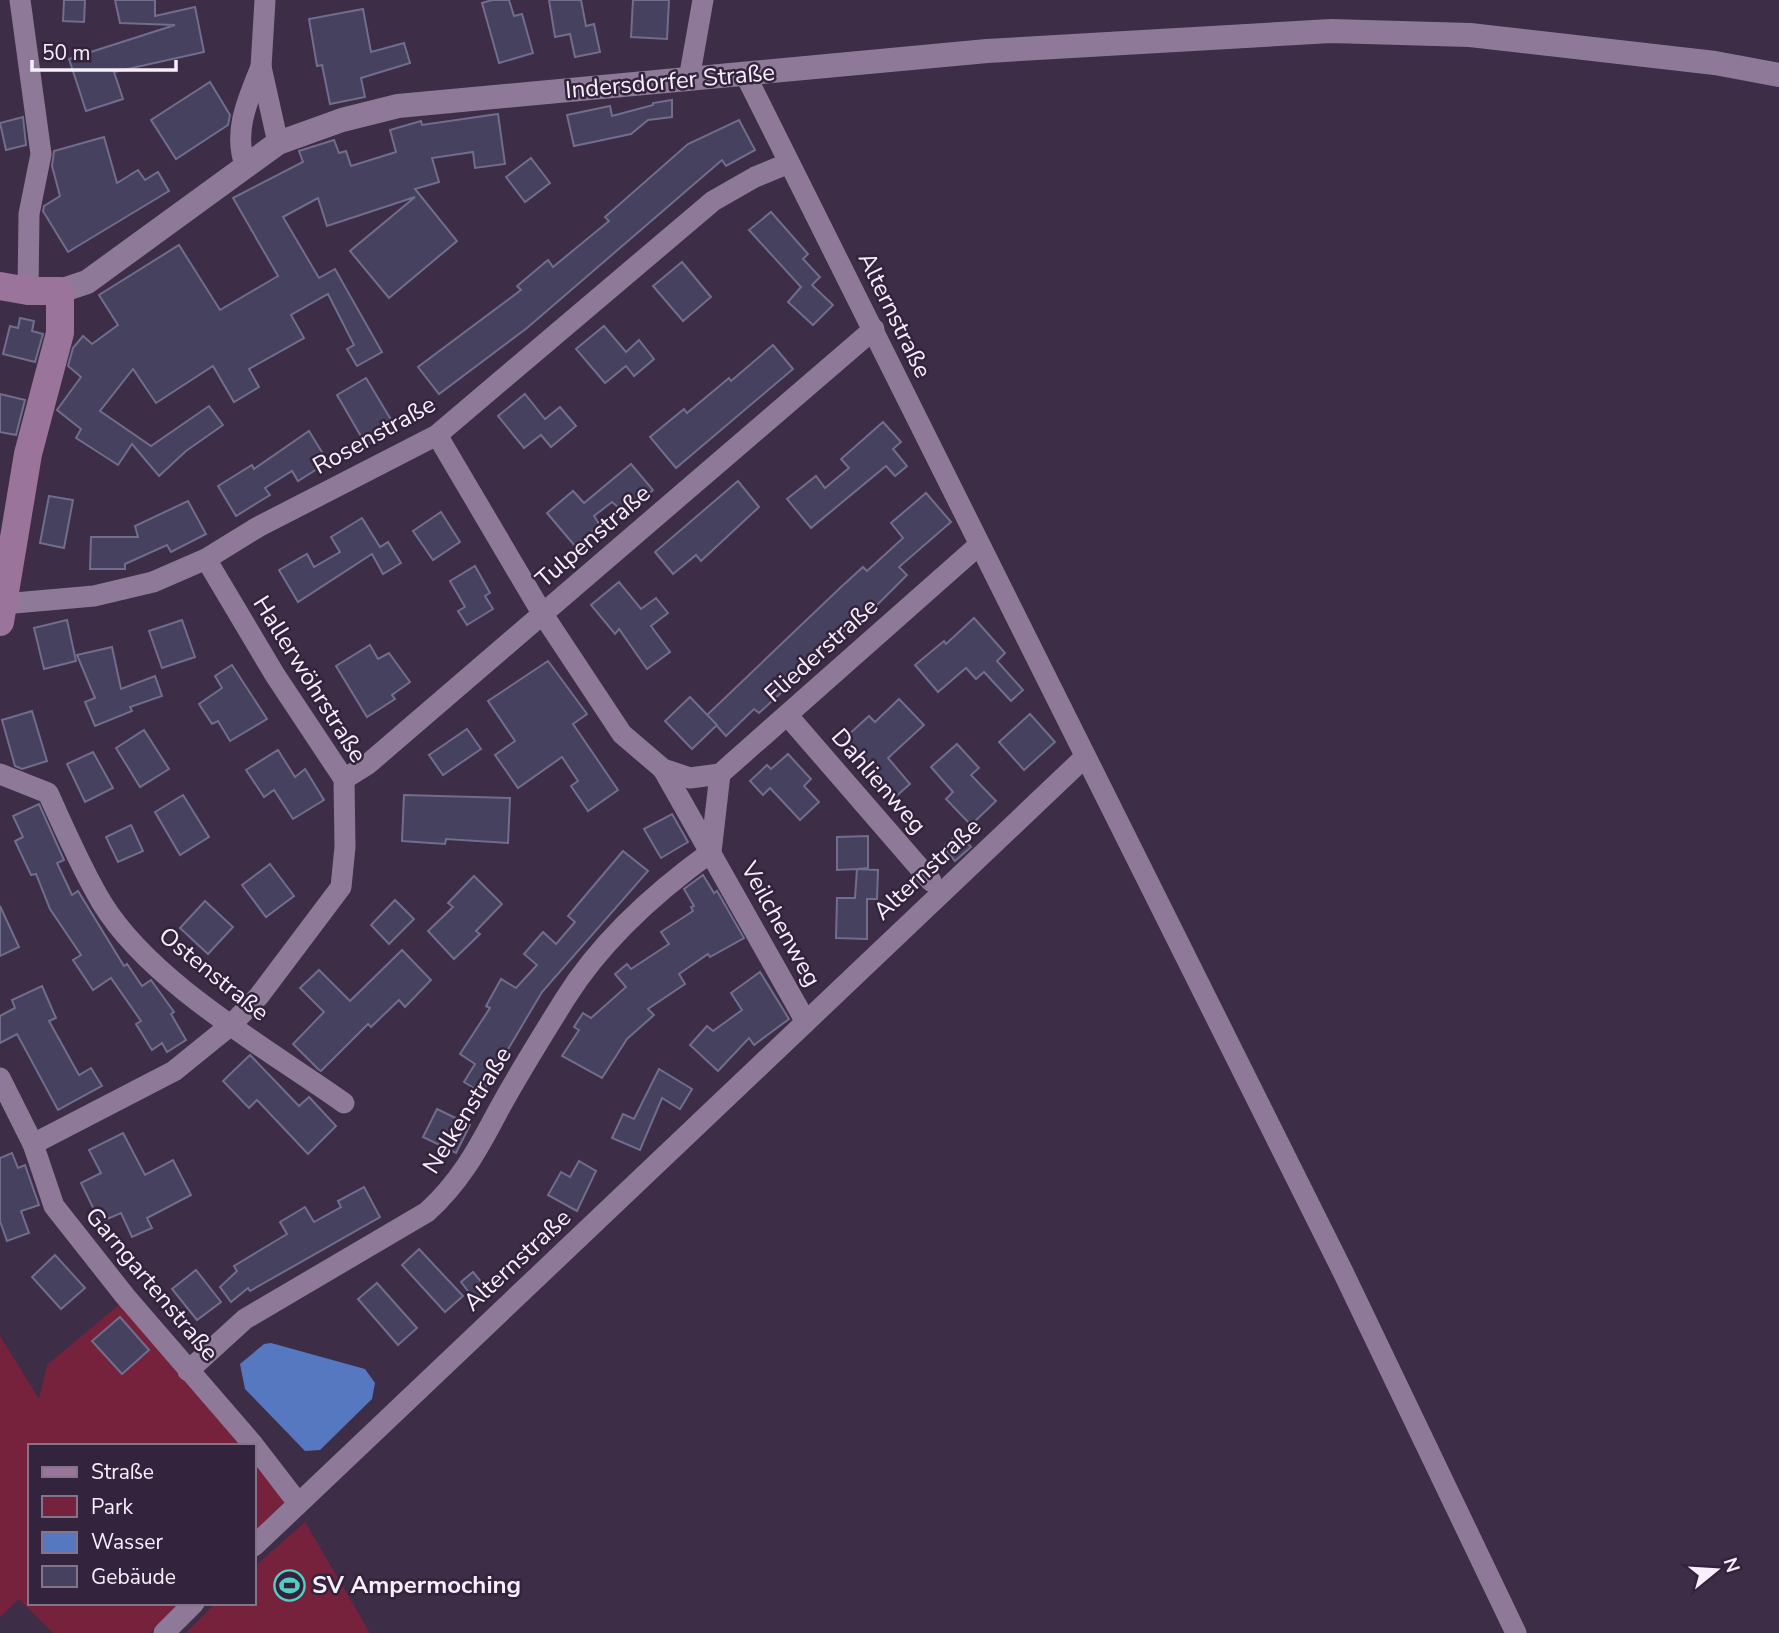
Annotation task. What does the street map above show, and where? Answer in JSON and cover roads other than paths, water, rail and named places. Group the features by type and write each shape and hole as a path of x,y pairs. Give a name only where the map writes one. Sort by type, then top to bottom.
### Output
{"main road":[{"path":"0,286 28,291 60,291 60,333 29,454 2,613"}],"street":[{"path":"20,0 41,154 29,214 28,291"},
{"path":"265,0 261,67 278,144"},
{"path":"689,79 703,0"},
{"name":"Indersdorfer Straße","path":"60,291 87,282 278,144 342,120 398,106 987,51 1331,31 1470,35 1715,63 1779,75"},
{"path":"246,167 238,147 247,101 261,67"},
{"name":"Alternstraße","path":"256,1544 1085,757 745,74"},
{"name":"Rosenstraße","path":"2,613 153,582 206,559 258,527 437,435 713,201 755,177 789,163"},
{"name":"Tulpenstraße","path":"344,779 368,764 874,329"},
{"path":"437,435 542,613 622,734 663,769 690,778 720,774"},
{"name":"Fliederstraße","path":"720,774 979,545"},
{"name":"Hallerwöhrstraße","path":"33,1144 174,1071 232,1024 259,996 341,887 345,846 344,779 275,675 206,559"},
{"name":"Dahlienweg","path":"788,716 931,881"},
{"path":"1085,757 1345,1274 1516,1633"},
{"name":"Veilchenweg","path":"663,769 806,1021"},
{"name":"Veilchenweg","path":"711,852 720,774"},
{"name":"Ostenstraße","path":"0,775 48,793 103,904 132,942 169,977 344,1103"},
{"name":"Nelkenstraße","path":"188,1371 245,1320 427,1212 452,1190 478,1151 567,995 603,950 669,882 711,852"},
{"name":"Garngartenstraße","path":"0,1078 33,1144 54,1206 188,1371 253,1444"},
{"name":"Garngartenstraße","path":"256,1448 298,1503"},
{"path":"164,1633 192,1605"}],"water":[{"path":"271,1343 365,1369 375,1383 372,1399 320,1450 305,1451 245,1389 240,1364 264,1344"}],"place":[{"name":"SV Ampermoching","path":"289,1585"}]}
